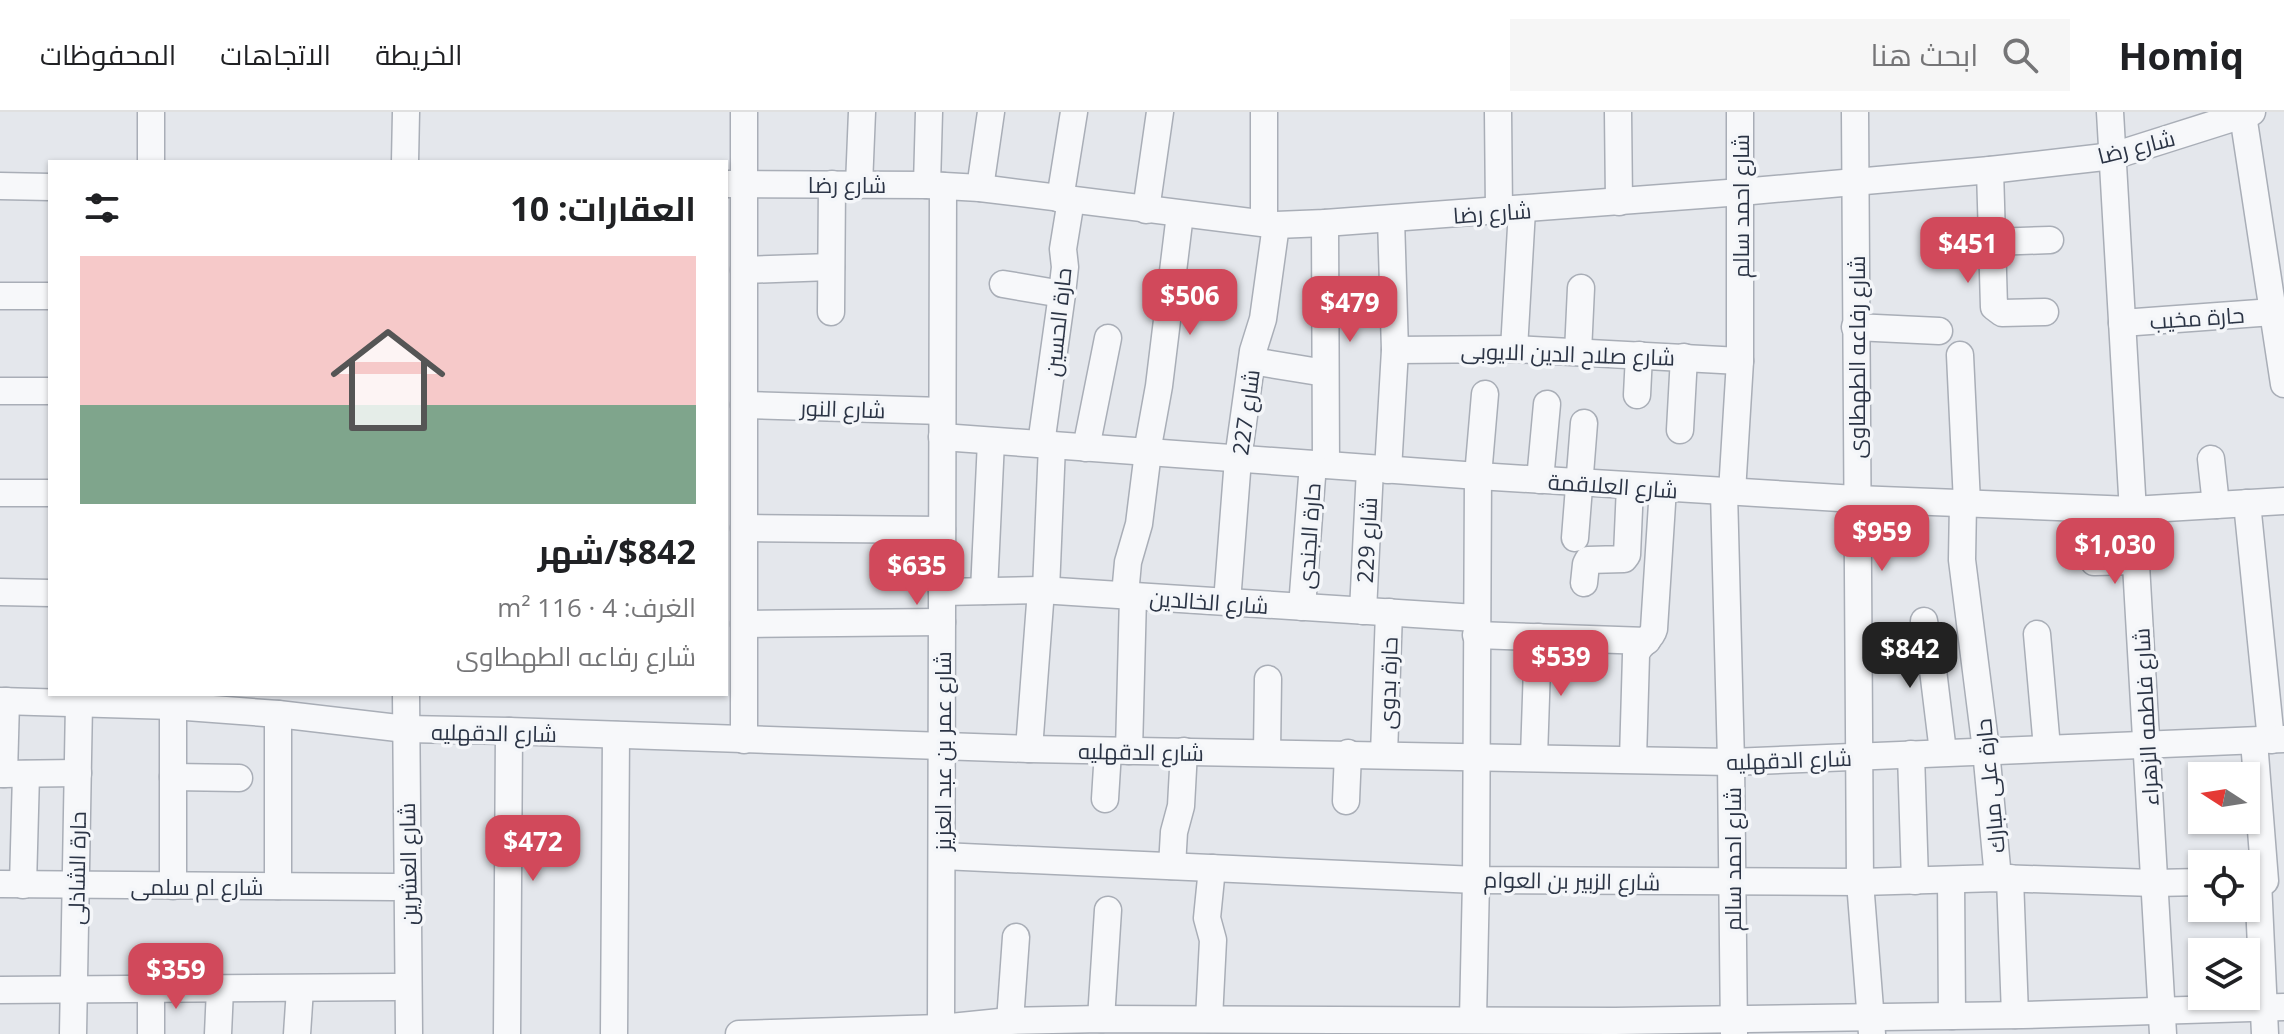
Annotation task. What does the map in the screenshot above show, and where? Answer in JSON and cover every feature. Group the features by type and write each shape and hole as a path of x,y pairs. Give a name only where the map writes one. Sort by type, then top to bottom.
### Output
{"street":[{"path":"151,112 151,160"},
{"path":"392,112 392,160"},
{"path":"405,160 406,112"},
{"path":"744,112 735,184 738,614 744,740"},
{"path":"859,185 862,112"},
{"name":"شارع عمر بن عبد العزيز","path":"929,112 935,185 942,411 941,1028"},
{"path":"980,188 991,112"},
{"name":"حارة الحسين","path":"1029,749 1044,590 1047,445 1065,267 1063,249 1074,112"},
{"path":"1146,210 1160,112"},
{"name":"شارع 227","path":"1227,602 1238,459 1252,361 1263,319 1270,224 1264,112"},
{"path":"1498,112 1510,210 1514,349"},
{"path":"1618,112 1619,202"},
{"name":"شارع احمد سالم","path":"1734,1026 1728,492 1740,361 1740,112"},
{"name":"شارع رفاعه الطهطاوى","path":"1855,112 1860,882 1871,1025"},
{"name":"شارع فاطمه الزهراء","path":"2110,112 2163,1022"},
{"path":"2248,114 2284,384"},
{"name":"شارع رضا","path":"735,184 935,185 1270,224 1325,223 1741,192 2113,156 2248,114"},
{"path":"1990,170 1996,310 2002,313 2045,312"},
{"path":"831,312 832,184"},
{"path":"0,186 48,187"},
{"path":"1105,799 1119,751 1129,596 1128,562 1139,524 1180,214"},
{"name":"شارع 229","path":"1363,611 1395,350 1391,219"},
{"path":"1319,465 1325,373 1325,223"},
{"path":"1992,242 2050,240"},
{"path":"738,284 831,267"},
{"path":"1003,284 1062,294"},
{"path":"1578,352 1581,288"},
{"path":"0,296 48,296"},
{"name":"حارة مخيب","path":"2122,323 2273,312"},
{"path":"1855,327 1939,331"},
{"path":"1086,448 1108,338"},
{"name":"شارع صلاح الدين الايوبى","path":"1395,350 1514,349 1740,361"},
{"path":"1637,395 1639,355"},
{"name":"حارة على مبارك","path":"1960,355 1965,503 1962,560 2004,878 2019,1021"},
{"path":"1680,430 1684,357"},
{"path":"1252,361 1325,373"},
{"path":"0,391 48,391"},
{"path":"1477,1024 1476,626 1478,476 1485,394"},
{"name":"شارع النور","path":"738,400 942,411"},
{"path":"1540,480 1547,404"},
{"path":"1575,538 1584,423"},
{"name":"شارع العلاقمة","path":"942,437 1579,483 1856,499 2132,510 2284,501"},
{"path":"984,591 991,441"},
{"path":"2211,459 2216,505"},
{"name":"حارة الجندى","path":"1302,607 1319,465"},
{"path":"1584,583 1588,560 1624,559 1627,555 1630,486"},
{"path":"1633,759 1636,655 1654,629 1663,488"},
{"path":"0,493 48,493"},
{"path":"739,1034 1001,1026 1101,1019 1287,1027 1477,1024 1616,1027 1871,1025 1952,1016 2019,1021 2163,1022 2271,1016 2263,881 2270,740 2247,503"},
{"path":"738,511 942,530"},
{"path":"2094,562 2135,561"},
{"name":"شارع الخالدين","path":"942,592 1044,590 1389,612 1538,637 1647,641"},
{"path":"0,592 48,593"},
{"name":"حارة بدوى","path":"1384,754 1389,612"},
{"path":"738,614 942,622"},
{"path":"1924,621 1943,752"},
{"path":"2037,634 2047,748"},
{"path":"1534,757 1538,637"},
{"path":"1267,752 1268,679"},
{"name":"شارع العشرين","path":"393,696 399,728 409,1034"},
{"name":"شارع العشرين","path":"395,1034 394,887 399,728 406,696"},
{"path":"3,701 10,774 12,884"},
{"name":"شارع الدقهليه","path":"3,701 158,701 399,728 1029,749 1731,762 2270,740"},
{"path":"158,701 173,777 173,886"},
{"name":"حارة الشاذلى","path":"73,1034 79,703"},
{"path":"278,714 278,886"},
{"path":"507,1034 509,731"},
{"path":"614,1034 616,735"},
{"path":"1172,866 1174,832 1181,806 1184,751"},
{"path":"1346,801 1348,753"},
{"path":"1911,754 1915,881"},
{"path":"10,774 78,773"},
{"path":"173,777 239,778"},
{"name":"شارع الزبير بن العوام","path":"942,856 1476,880 1860,882 2004,878 2188,882"},
{"path":"1192,1024 1213,940 1207,918 1212,868"},
{"path":"1951,880 1952,1016"},
{"name":"شارع ام سلمى","path":"12,884 394,887"},
{"path":"1101,1019 1108,910"},
{"path":"1001,1026 1016,937"},
{"path":"0,990 395,987"},
{"path":"151,989 151,1034"},
{"path":"218,1034 220,989"},
{"path":"297,1034 300,989"}]}
